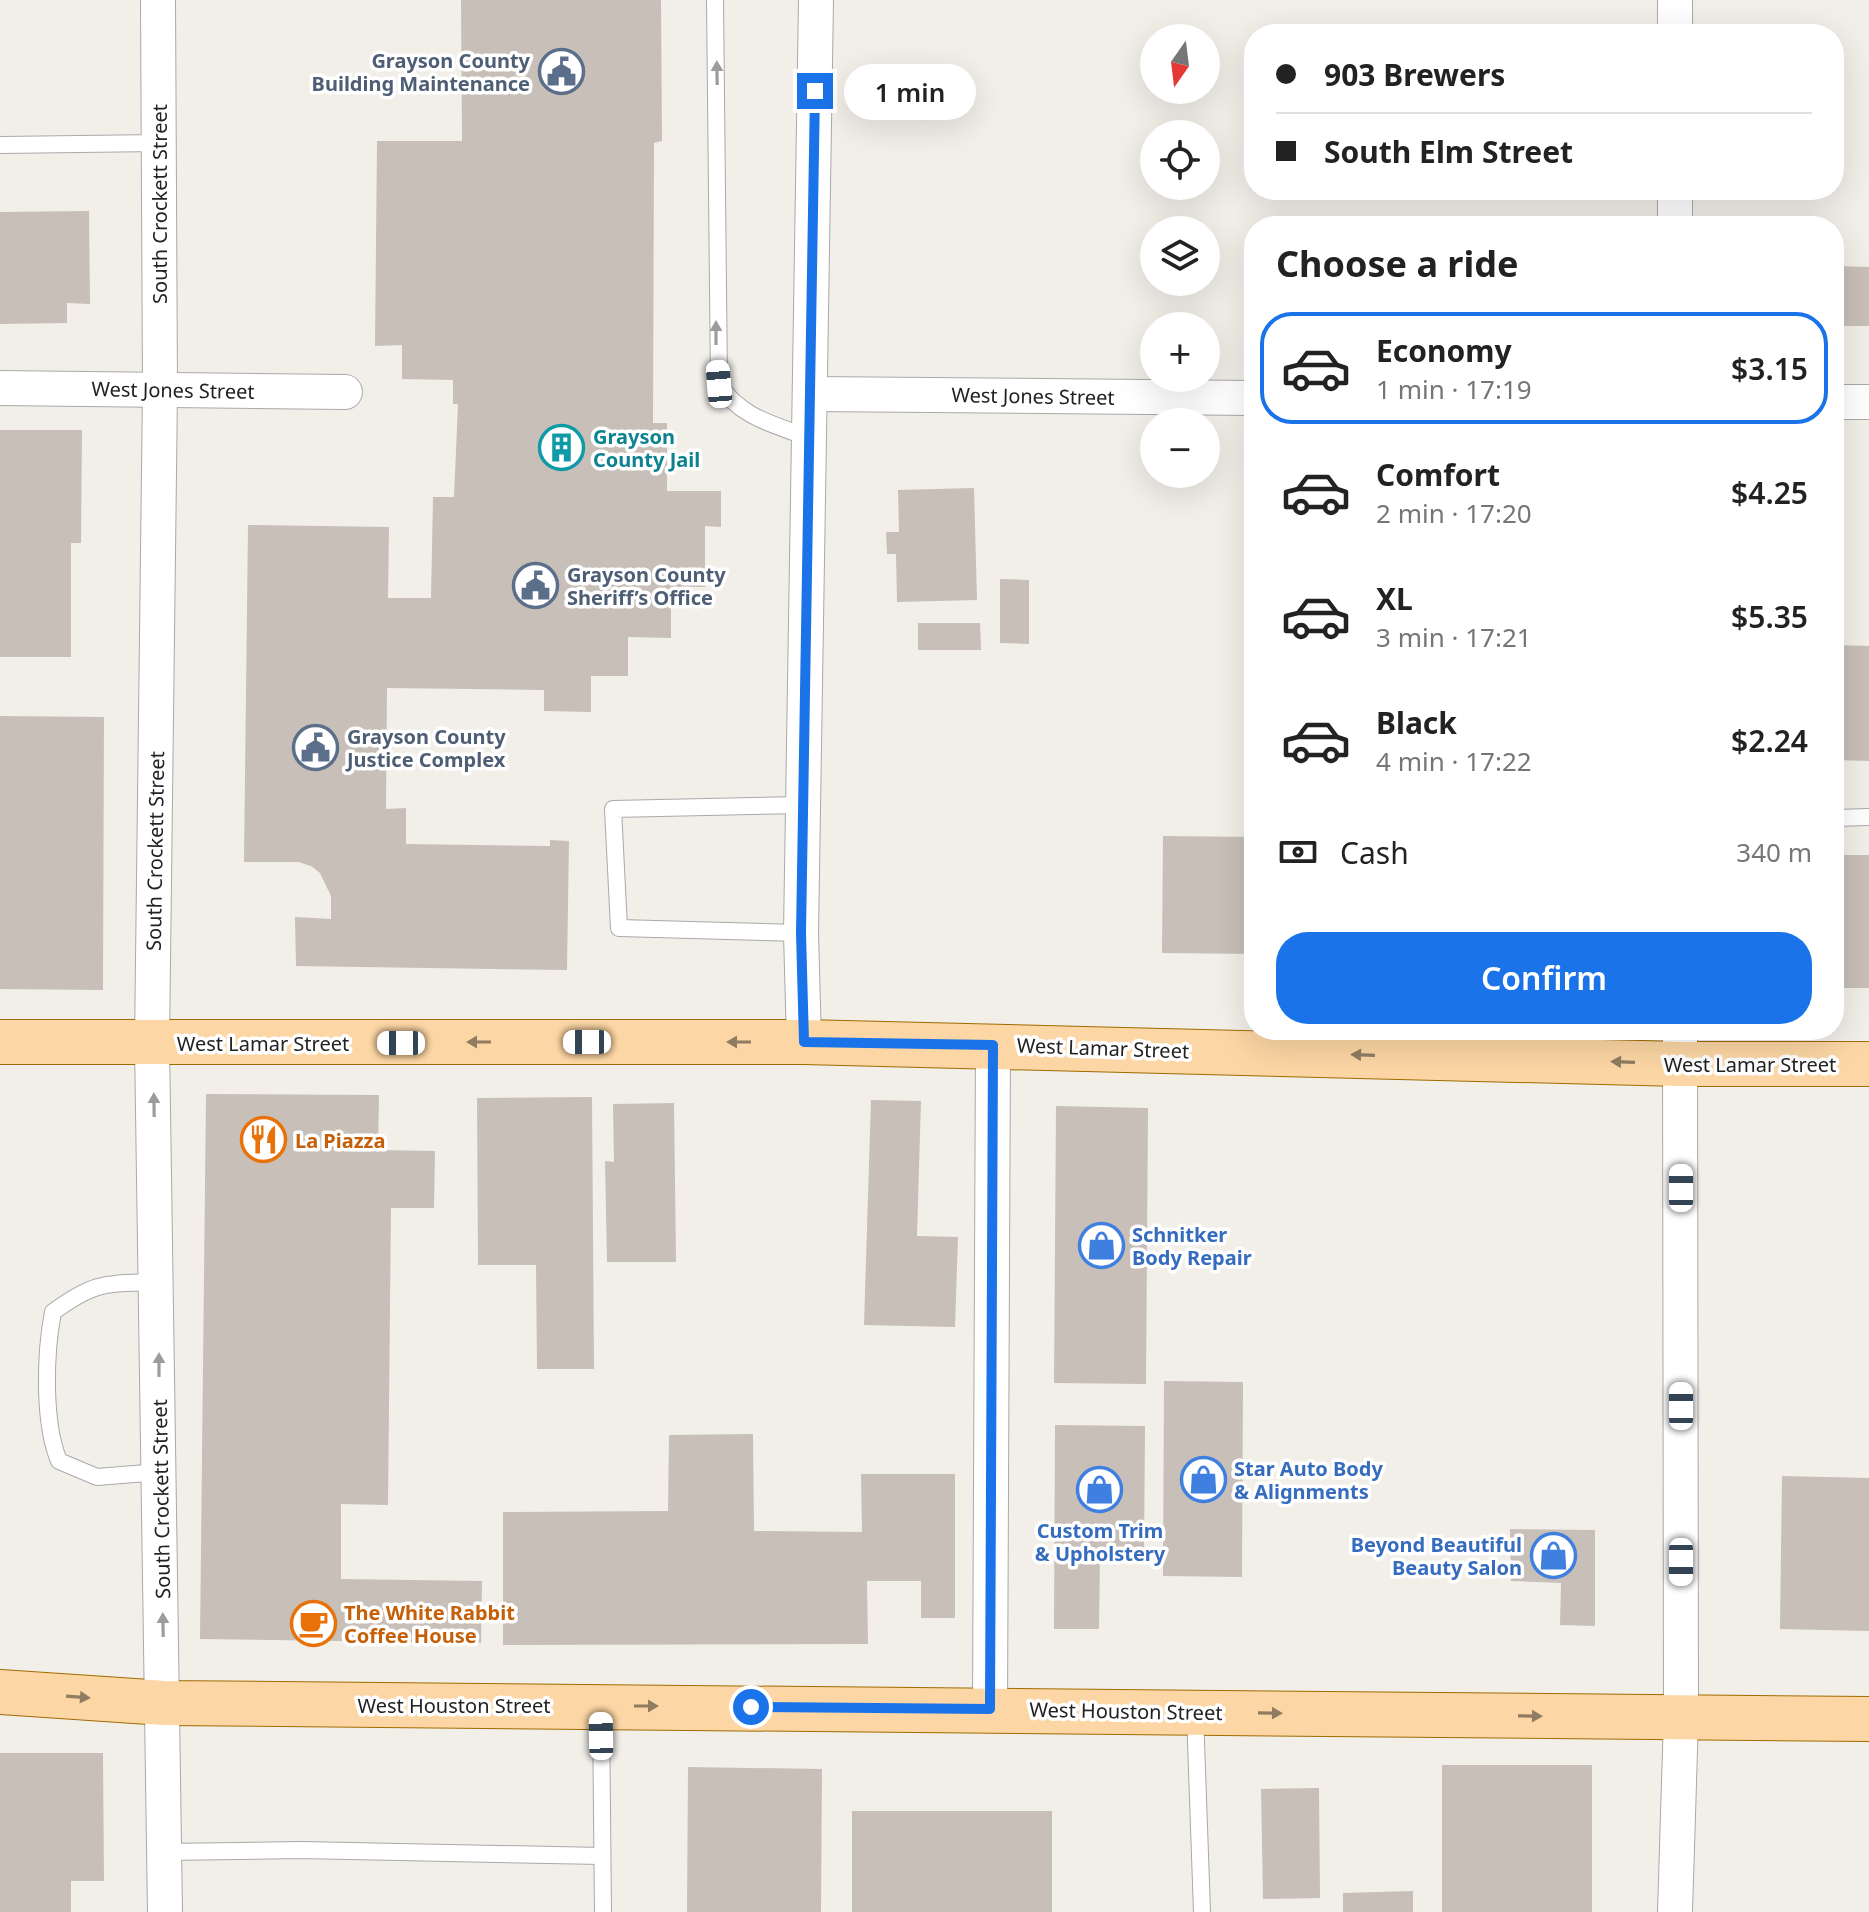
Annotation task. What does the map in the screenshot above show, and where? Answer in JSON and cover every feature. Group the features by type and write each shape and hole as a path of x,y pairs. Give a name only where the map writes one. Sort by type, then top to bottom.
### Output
{"main road":[{"name":"West Lamar Street","path":"0,1042 1680,1047 1869,1064"},
{"name":"West Houston Street","path":"0,1692 164,1703 1869,1719"}],"street":[{"name":"South Crockett Street","path":"158,0 160,390 152,1043 158,1282 165,1912"},
{"path":"804,1042 801,933 816,0"},
{"path":"1675,0 1675,24"},
{"name":"West Jones Street","path":"0,388 345,392"},
{"name":"West Jones Street","path":"812,394 1244,398"},
{"path":"1844,402 1869,402"},
{"path":"990,1709 993,1045"},
{"path":"1675,1912 1681,1718 1680,1047"}],"lane":[{"path":"715,0 719,384 730,403 756,418 811,438"},
{"path":"0,145 159,143"},
{"path":"801,933 619,928 613,809 803,805"},
{"path":"1844,818 1869,817"},
{"path":"158,1282 99,1284 77,1295 53,1312 48,1339 52,1443 59,1461 97,1477 159,1472"},
{"path":"601,1706 603,1912"},
{"path":"1195,1712 1202,1912"},
{"path":"165,1852 301,1850 602,1856"}],"building":[{"path":"461,0 661,0 662,141 654,143 653,423 667,423 667,491 721,491 721,527 705,526 705,587 671,587 671,638 628,637 628,676 591,676 591,712 544,711 544,690 387,688 386,809 406,808 406,844 550,846 550,840 569,841 567,970 296,966 295,917 331,919 331,896 320,873 311,866 298,862 244,862 248,525 389,527 388,598 431,598 433,497 454,497 458,404 453,404 453,380 402,379 402,345 375,346 377,141 462,141"},
{"path":"89,211 90,304 67,303 67,323 0,324 0,212"},
{"path":"1844,266 1869,267 1869,326 1844,326"},
{"path":"0,430 82,430 81,543 71,543 71,657 0,657"},
{"path":"974,488 977,600 897,602 896,554 887,554 886,532 899,532 898,490"},
{"path":"1000,579 1029,580 1029,644 1000,643"},
{"path":"918,623 980,623 981,650 918,650"},
{"path":"1844,645 1869,646 1869,761 1844,760"},
{"path":"0,716 104,717 103,990 0,989"},
{"path":"1163,836 1244,837 1244,954 1162,953"},
{"path":"1844,855 1869,855 1869,988 1844,988"},
{"path":"206,1094 379,1095 378,1150 435,1151 434,1208 391,1208 388,1505 341,1504 341,1579 482,1581 481,1643 200,1639"},
{"path":"592,1097 594,1369 537,1369 536,1265 478,1265 477,1098"},
{"path":"871,1100 921,1101 917,1236 958,1237 955,1327 864,1325"},
{"path":"674,1103 676,1262 607,1262 605,1161 614,1162 613,1104"},
{"name":"Schnitker Body Repair","path":"1056,1106 1148,1108 1146,1384 1054,1383"},
{"name":"Star Auto Body & Alignments","path":"1164,1381 1243,1382 1242,1577 1163,1576"},
{"name":"Custom Trim & Upholstery","path":"1055,1425 1145,1426 1144,1554 1100,1554 1099,1629 1054,1629"},
{"path":"753,1434 754,1531 862,1532 861,1474 955,1474 955,1618 921,1618 921,1581 867,1581 868,1644 503,1645 503,1512 668,1511 669,1435"},
{"path":"1782,1476 1869,1478 1869,1631 1780,1629"},
{"name":"Beyond Beautiful Beauty Salon","path":"1510,1529 1595,1530 1595,1626 1560,1625 1561,1583 1511,1581"},
{"path":"0,1753 103,1753 104,1881 71,1881 71,1912 0,1912"},
{"path":"1442,1765 1592,1765 1592,1912 1442,1912"},
{"path":"688,1767 822,1769 821,1912 687,1912"},
{"path":"1319,1788 1320,1898 1263,1899 1261,1789"},
{"path":"852,1811 1052,1811 1052,1912 852,1912"},
{"path":"1413,1891 1413,1912 1343,1912 1343,1893"}],"place":[{"name":"Grayson County Building Maintenance","path":"561,71"},
{"name":"Grayson County Jail","path":"562,448"},
{"name":"Grayson County Sheriff’s Office","path":"536,586"},
{"name":"Grayson County Justice Complex","path":"316,748"},
{"name":"La Piazza","path":"264,1140"},
{"name":"Schnitker Body Repair","path":"1101,1245"},
{"name":"Star Auto Body & Alignments","path":"1203,1479"},
{"name":"Custom Trim & Upholstery","path":"1100,1490"},
{"name":"Beyond Beautiful Beauty Salon","path":"1553,1555"},
{"name":"The White Rabbit Coffee House","path":"313,1623"}],"route":[{"path":"751,1707 990,1709 993,1045 804,1042 801,933 815,91"}]}
